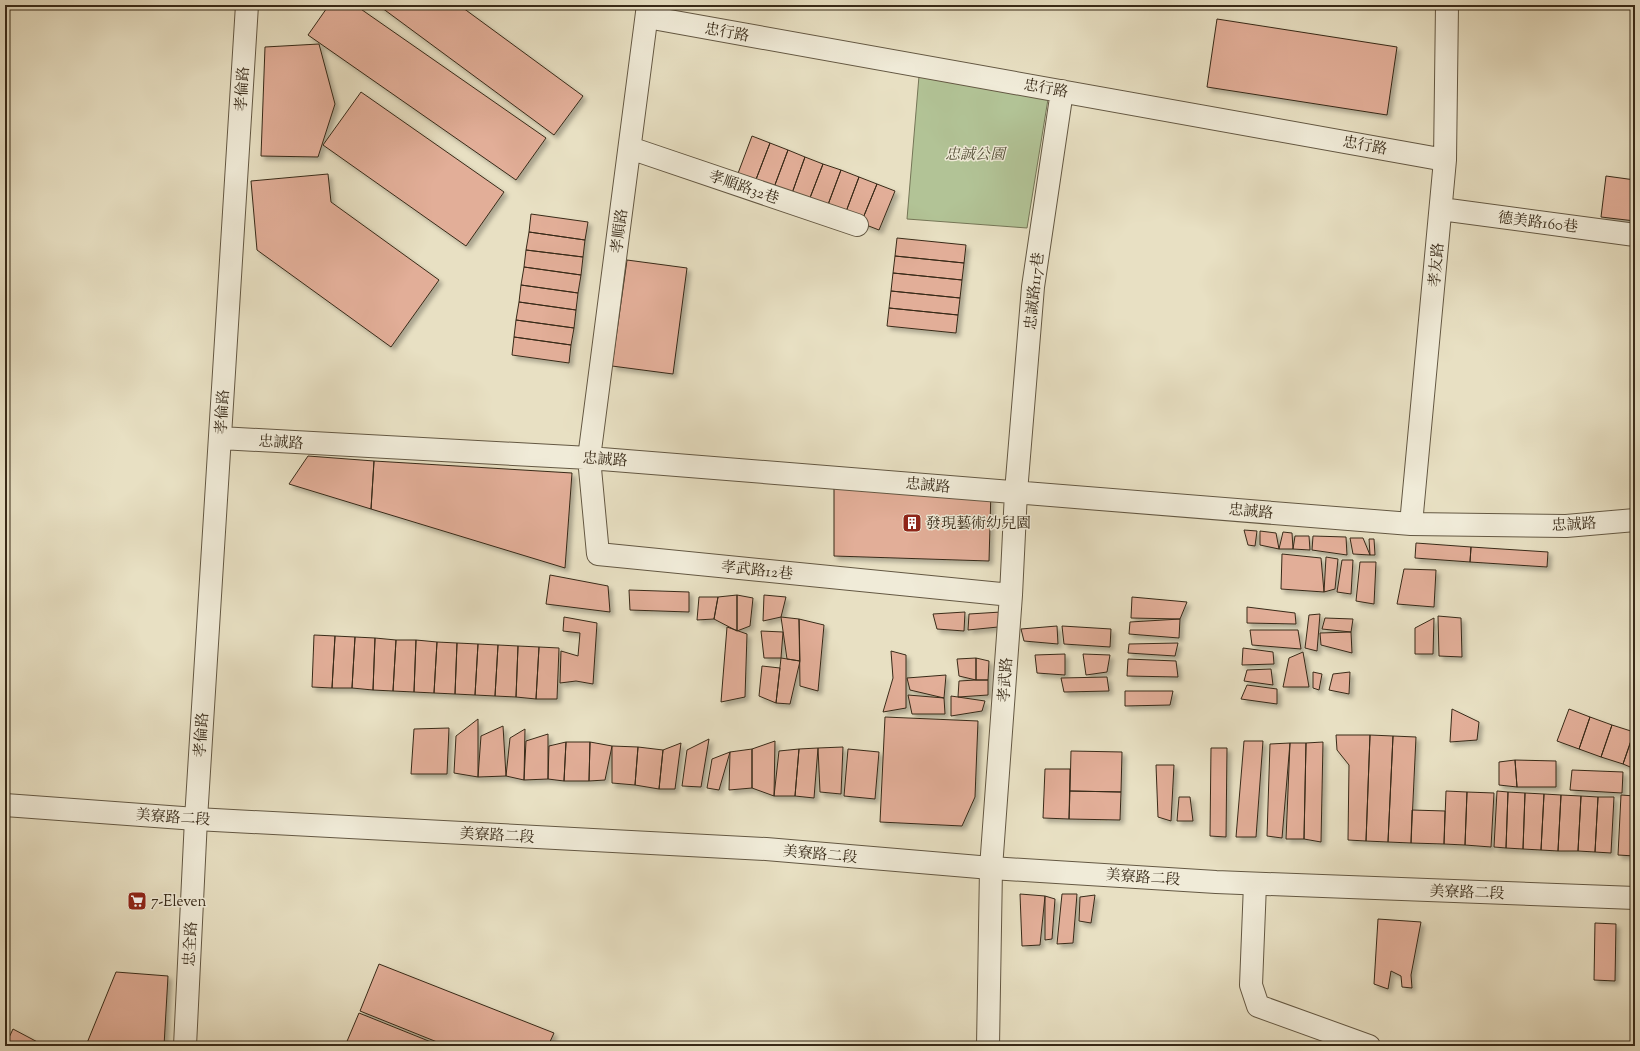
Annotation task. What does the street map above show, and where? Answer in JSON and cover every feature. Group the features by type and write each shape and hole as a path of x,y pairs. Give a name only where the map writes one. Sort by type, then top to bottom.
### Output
{"street":[{"name":"孝倫路","path":"196,819 247,5"},
{"name":"孝友路","path":"1411,524 1445,160 1447,5"},
{"name":"忠行路","path":"648,11 1062,91 1445,160"},
{"name":"孝順路","path":"589,458 648,11"},
{"name":"忠誠路117巷","path":"1016,492 1032,287 1062,91"},
{"name":"孝順路32巷","path":"630,148 858,225"},
{"name":"德美路160巷","path":"1441,209 1635,235"},
{"name":"忠誠路","path":"220,438 589,458 1411,524 1566,526 1635,520"},
{"name":"孝武路12巷","path":"589,458 598,554 1011,595"},
{"name":"孝武路","path":"988,1046 991,868 1011,595 1016,492"},
{"name":"美寮路二段","path":"5,805 196,819 766,849 991,868 1255,884 1635,898"},
{"name":"忠全路","path":"185,1046 196,819"},
{"path":"1255,884 1251,985 1258,1006 1369,1046"}],"green space":[{"name":"忠誠公園","path":"919,76 1048,99 1027,228 907,219"}],"building":[{"path":"329,5 355,5 546,138 516,180 308,35"},
{"path":"378,5 459,5 583,96 554,135"},
{"path":"1217,19 1397,47 1387,115 1207,87"},
{"path":"319,44 335,104 318,157 261,156 265,47"},
{"path":"361,92 504,192 466,246 323,145"},
{"path":"752,136 770,143 755,182 737,176"},
{"path":"770,143 788,150 773,190 755,182"},
{"path":"788,150 805,157 791,196 773,190"},
{"path":"805,157 823,164 808,203 791,196"},
{"path":"823,164 841,170 826,210 808,203"},
{"path":"841,170 859,177 844,217 826,210"},
{"path":"328,174 331,202 439,280 391,347 257,250 251,181"},
{"path":"1606,176 1635,180 1635,221 1601,217"},
{"path":"859,177 877,184 861,223 844,217"},
{"path":"877,184 895,191 879,230 861,223"},
{"path":"531,214 588,222 585,240 529,232"},
{"path":"529,232 585,240 583,257 526,250"},
{"path":"897,238 966,245 964,263 895,256"},
{"path":"526,250 583,257 581,275 524,267"},
{"path":"895,256 964,263 962,280 893,273"},
{"path":"627,260 687,268 673,374 612,366"},
{"path":"524,267 581,275 578,293 521,285"},
{"path":"893,273 962,280 960,298 891,291"},
{"path":"521,285 578,293 576,310 519,302"},
{"path":"891,291 960,298 958,315 889,308"},
{"path":"519,302 576,310 574,328 516,320"},
{"path":"889,308 958,315 956,333 887,326"},
{"path":"516,320 574,328 571,345 514,337"},
{"path":"514,337 571,345 569,363 512,355"},
{"path":"308,456 374,461 371,509 289,484"},
{"path":"374,461 572,473 565,568 371,509"},
{"name":"發現藝術幼兒園","path":"834,477 991,490 989,561 834,556"},
{"path":"1244,530 1257,531 1255,546 1248,545"},
{"path":"1260,531 1276,533 1279,549 1260,545"},
{"path":"1283,532 1292,533 1293,549 1279,549"},
{"path":"1295,536 1309,536 1310,550 1293,549"},
{"path":"1313,536 1346,537 1347,555 1312,550"},
{"path":"1350,538 1363,538 1370,555 1353,554"},
{"path":"1369,539 1374,539 1375,555 1370,555"},
{"path":"1416,543 1471,547 1470,562 1415,558"},
{"path":"1471,547 1548,552 1547,567 1470,562"},
{"path":"1282,554 1321,558 1324,592 1281,589"},
{"path":"1326,557 1338,559 1335,589 1324,592"},
{"path":"1342,560 1353,560 1351,594 1337,592"},
{"path":"1360,562 1376,562 1374,604 1356,601"},
{"path":"1404,569 1436,570 1434,607 1397,604"},
{"path":"550,575 608,586 610,612 546,604"},
{"path":"629,590 689,592 689,612 630,610"},
{"path":"737,595 753,598 750,626 737,631"},
{"path":"737,595 737,631 714,619 718,597"},
{"path":"764,595 786,597 781,617 763,621"},
{"path":"699,597 718,597 714,619 697,620"},
{"path":"1132,597 1187,602 1180,619 1131,618"},
{"path":"1247,607 1295,613 1296,624 1247,623"},
{"path":"965,612 964,631 937,629 933,614"},
{"path":"1001,612 998,627 968,630 969,614"},
{"path":"1320,614 1317,651 1305,648 1309,615"},
{"path":"1438,616 1461,618 1462,657 1439,656"},
{"path":"564,617 597,623 593,684 576,681 560,683 561,651 578,656 580,633 563,631"},
{"path":"781,617 799,619 800,661 787,659"},
{"path":"1325,618 1353,619 1351,632 1322,629"},
{"path":"1434,618 1433,654 1415,654 1415,628"},
{"path":"799,619 824,625 818,691 800,686"},
{"path":"1180,619 1179,638 1129,634 1130,622"},
{"path":"1057,626 1058,644 1024,641 1021,629"},
{"path":"1062,626 1111,629 1110,647 1064,644"},
{"path":"727,627 747,634 745,697 721,702"},
{"path":"1250,630 1298,630 1301,649 1252,645"},
{"path":"761,631 783,632 781,658 764,658"},
{"path":"1351,632 1352,653 1321,645 1320,633"},
{"path":"314,635 335,636 332,688 312,687"},
{"path":"335,636 355,637 352,688 332,688"},
{"path":"355,637 375,638 373,690 352,688"},
{"path":"375,638 396,640 393,691 373,690"},
{"path":"396,640 416,640 414,692 393,691"},
{"path":"416,640 437,642 434,693 414,692"},
{"path":"437,642 457,643 455,694 434,693"},
{"path":"457,643 478,644 475,695 455,694"},
{"path":"1178,643 1175,656 1128,653 1129,644"},
{"path":"478,644 498,645 495,696 475,695"},
{"path":"498,645 518,646 516,697 495,696"},
{"path":"518,646 539,647 536,699 516,697"},
{"path":"539,647 559,648 557,699 536,699"},
{"path":"1243,648 1273,652 1274,664 1242,665"},
{"path":"891,651 906,655 906,708 883,712 893,678"},
{"path":"1303,652 1309,687 1283,687 1289,658"},
{"path":"1065,654 1065,675 1037,673 1035,655"},
{"path":"1083,654 1110,655 1107,672 1086,675"},
{"path":"781,658 800,661 790,704 776,703"},
{"path":"976,658 989,661 988,680 976,680"},
{"path":"976,658 976,680 959,676 957,659"},
{"path":"1128,659 1176,661 1178,677 1127,676"},
{"path":"762,666 780,668 776,703 759,696"},
{"path":"1271,669 1273,685 1244,681 1247,670"},
{"path":"1313,672 1322,674 1319,690 1313,688"},
{"path":"1350,672 1349,694 1329,690 1333,674"},
{"path":"946,675 944,698 910,690 907,678"},
{"path":"1107,677 1109,691 1064,692 1061,678"},
{"path":"988,680 988,695 958,697 959,681"},
{"path":"1247,685 1277,689 1277,704 1241,699"},
{"path":"1125,691 1173,691 1170,705 1125,706"},
{"path":"908,695 944,698 945,714 912,714"},
{"path":"951,696 985,701 982,711 951,716"},
{"path":"1452,709 1479,722 1477,740 1450,742"},
{"path":"1569,709 1590,717 1579,749 1557,741"},
{"path":"885,717 978,721 975,797 962,826 880,822"},
{"path":"1590,717 1612,725 1601,757 1579,749"},
{"path":"478,719 478,777 454,773 456,736"},
{"path":"1612,725 1634,732 1623,764 1601,757"},
{"path":"503,726 506,776 478,777 481,736"},
{"path":"449,728 447,774 411,774 414,729"},
{"path":"525,729 524,780 506,776 510,738"},
{"path":"1635,732 1635,769 1623,764"},
{"path":"548,734 548,779 524,780 526,741"},
{"path":"1336,735 1370,735 1366,841 1348,840 1349,765 1337,750"},
{"path":"1370,735 1393,736 1388,842 1366,841"},
{"path":"1393,736 1416,737 1411,843 1388,842"},
{"path":"709,739 701,787 682,786 687,750"},
{"path":"775,741 774,796 752,788 752,749"},
{"path":"1244,741 1263,741 1256,837 1236,837"},
{"path":"566,742 590,742 589,781 564,781"},
{"path":"566,742 564,781 548,779 549,746"},
{"path":"590,742 612,746 605,780 589,781"},
{"path":"1323,742 1321,842 1304,839 1306,743"},
{"path":"681,743 675,789 659,789 663,750"},
{"path":"1290,743 1306,743 1304,839 1286,839"},
{"path":"1290,743 1282,838 1267,836 1270,744"},
{"path":"612,746 638,747 635,785 612,783"},
{"path":"638,747 663,750 659,789 635,785"},
{"path":"843,747 841,794 820,792 818,748"},
{"path":"818,748 814,798 795,796 799,749"},
{"path":"1211,748 1227,748 1226,837 1210,836"},
{"path":"752,749 752,788 729,790 730,752"},
{"path":"799,749 795,796 774,796 779,751"},
{"path":"848,749 879,752 875,799 844,796"},
{"path":"1071,751 1122,752 1121,792 1070,791"},
{"path":"730,752 719,790 707,788 712,759"},
{"path":"1515,760 1556,761 1556,787 1517,787"},
{"path":"1515,760 1517,787 1499,785 1499,762"},
{"path":"1156,765 1174,765 1171,821 1158,817"},
{"path":"1045,769 1070,769 1069,819 1043,818"},
{"path":"1572,770 1623,772 1622,793 1570,790"},
{"path":"1070,791 1121,792 1120,820 1069,819"},
{"path":"1446,791 1467,792 1465,845 1444,844"},
{"path":"1497,791 1508,792 1506,848 1494,847"},
{"path":"1467,792 1494,793 1491,847 1465,845"},
{"path":"1508,792 1525,793 1523,849 1506,848"},
{"path":"1525,793 1544,794 1541,850 1523,849"},
{"path":"1544,794 1561,795 1558,851 1541,850"},
{"path":"1561,795 1581,796 1578,851 1558,851"},
{"path":"1621,795 1635,796 1635,856 1618,855"},
{"path":"1581,796 1598,797 1595,852 1578,851"},
{"path":"1179,797 1190,797 1193,821 1177,821"},
{"path":"1598,797 1614,797 1611,853 1595,852"},
{"path":"1412,810 1445,811 1444,844 1411,843"},
{"path":"1020,894 1045,896 1040,945 1022,946"},
{"path":"1062,894 1077,894 1073,943 1057,944"},
{"path":"1095,895 1091,923 1079,921 1080,897"},
{"path":"1045,896 1055,899 1052,939 1045,940"},
{"path":"1378,919 1421,922 1411,975 1412,988 1402,987 1401,976 1391,971 1388,989 1374,984"},
{"path":"1595,923 1616,924 1615,981 1594,980"},
{"path":"379,964 554,1033 548,1046 447,1046 360,1011"},
{"path":"116,972 168,976 164,1046 106,1046 87,1043"},
{"path":"359,1013 441,1046 345,1046"},
{"path":"13,1029 45,1046 5,1046"}],"place":[{"name":"發現藝術幼兒園","path":"912,523"},
{"name":"7-Eleven","path":"137,901"}]}
